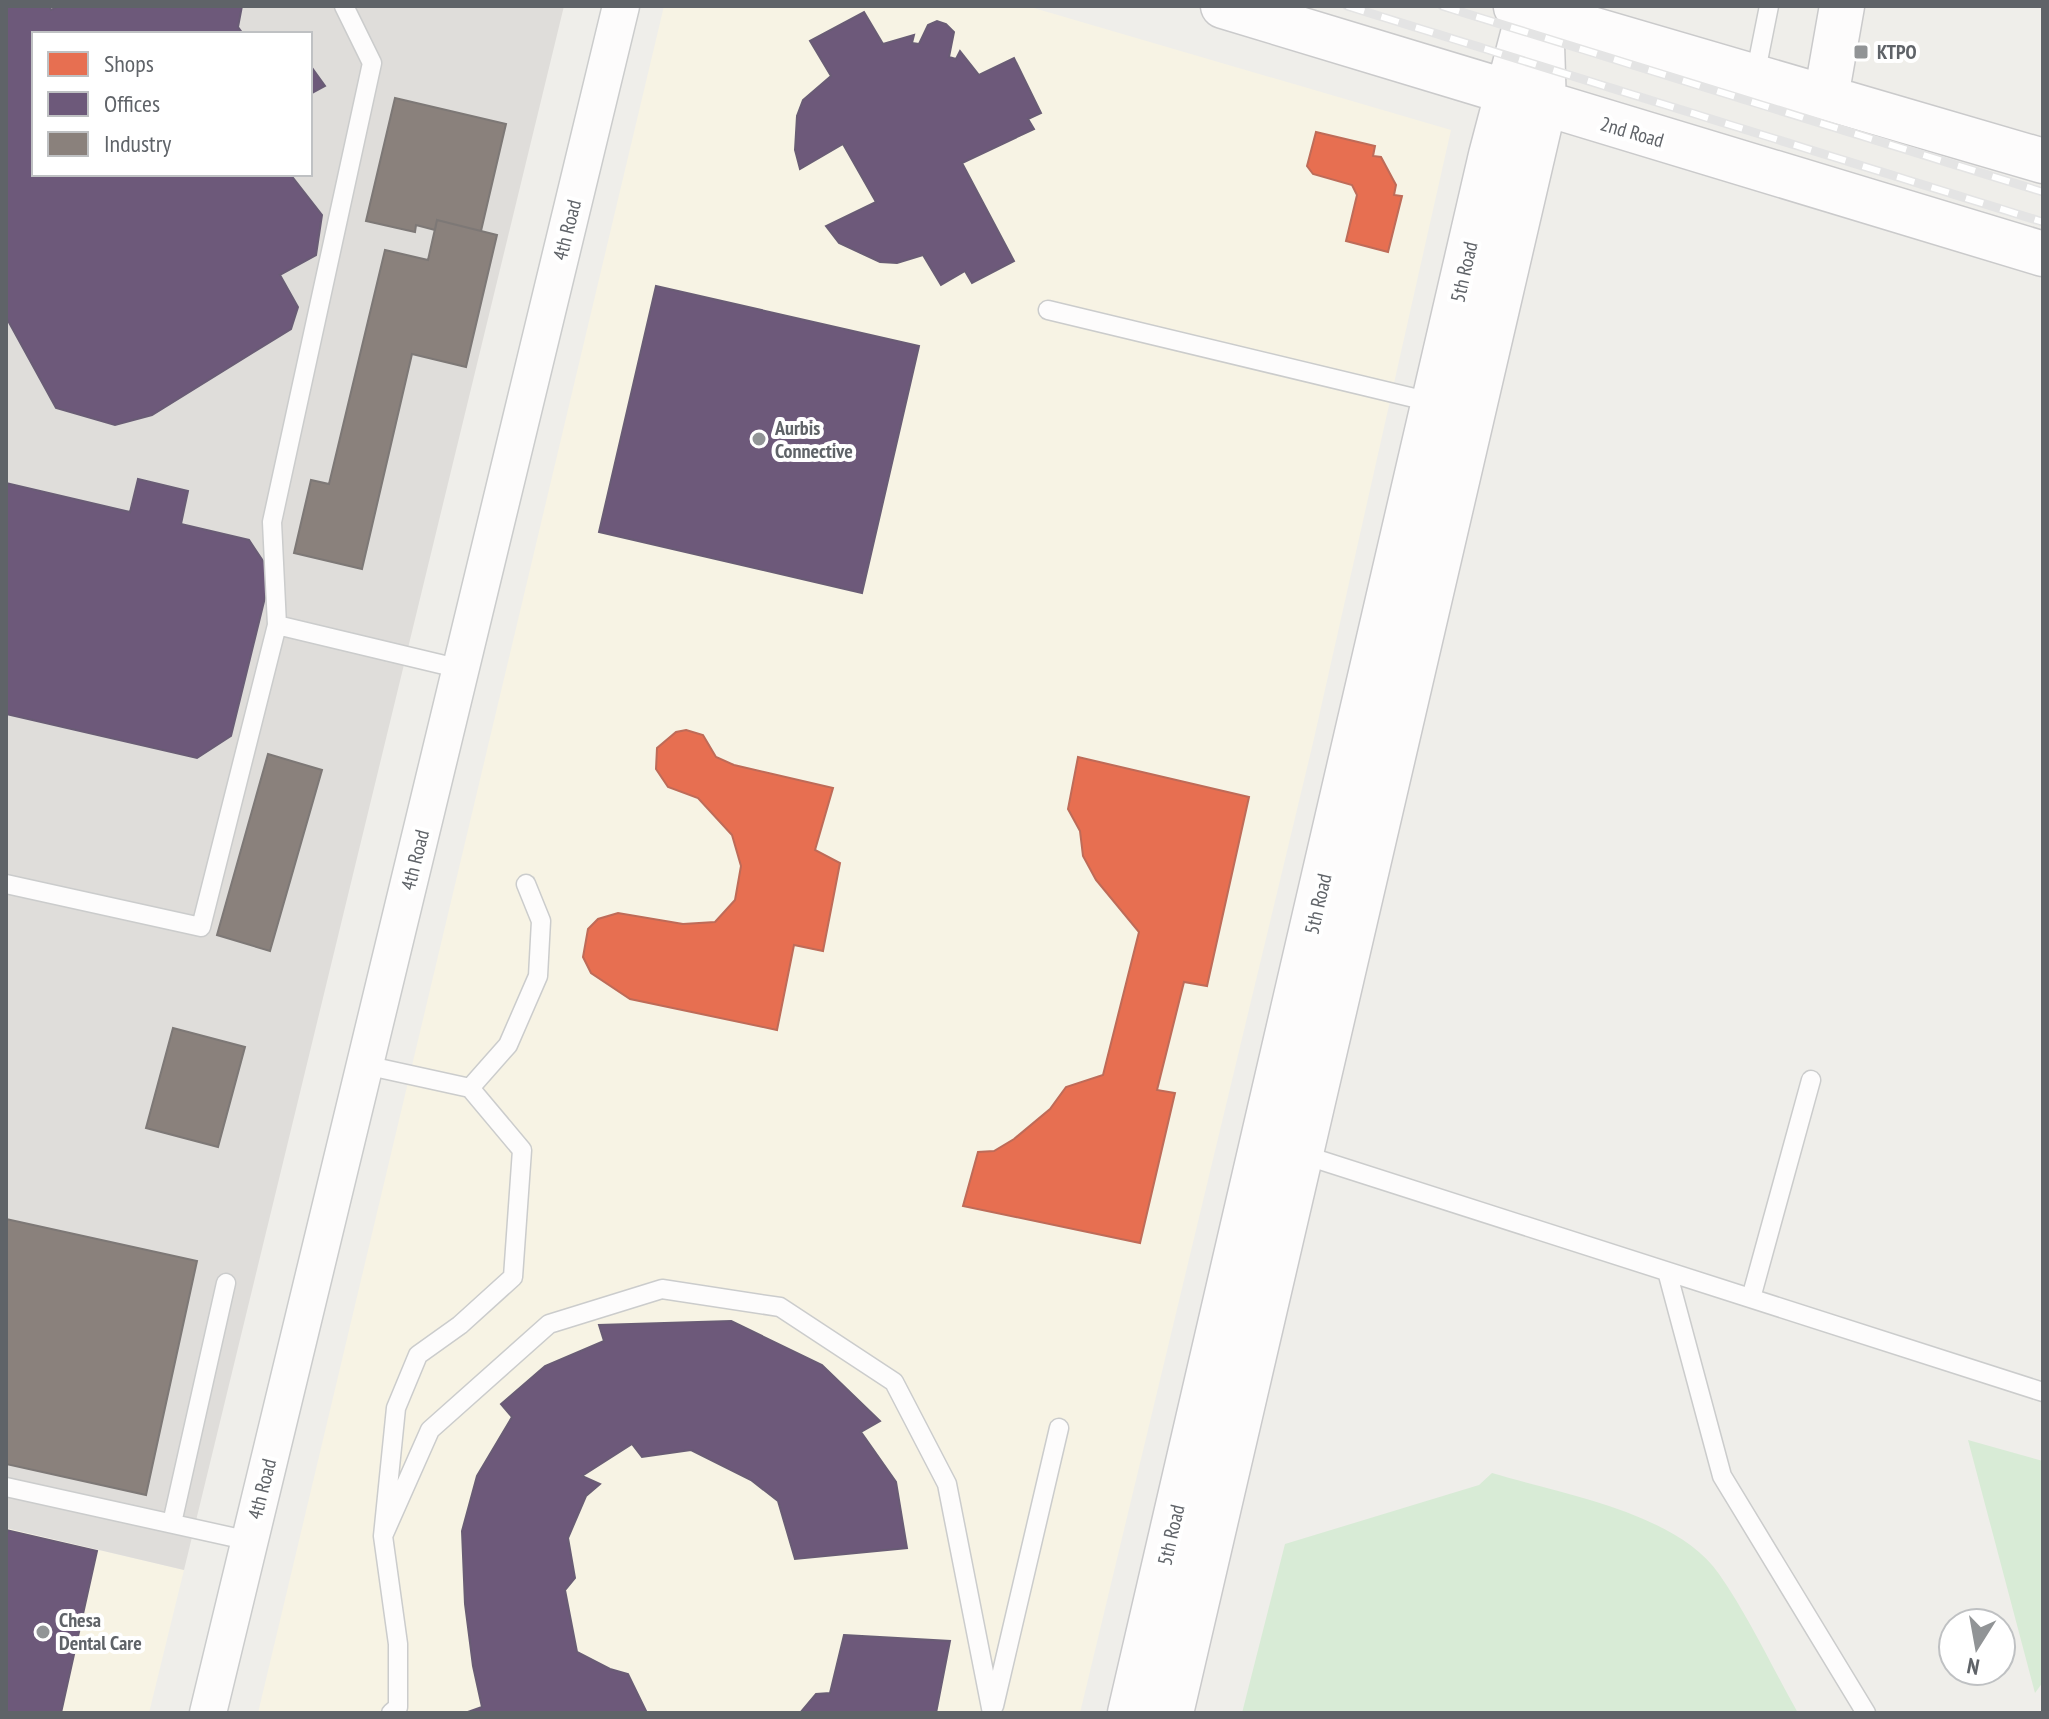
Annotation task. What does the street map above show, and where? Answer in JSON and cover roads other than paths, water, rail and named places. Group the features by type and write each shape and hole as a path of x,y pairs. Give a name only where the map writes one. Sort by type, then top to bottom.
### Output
{"street":[{"name":"4th Road","path":"208,1713 621,6"},
{"name":"2nd Road","path":"1223,6 1525,100 2043,254"},
{"path":"1826,97 1842,6"},
{"path":"1525,100 1528,10 2043,161"},
{"name":"5th Road","path":"1130,1713 1265,1222 1301,1154 1317,996 1435,403 1525,100"},
{"name":"5th Road","path":"1171,1713 1265,1222 1525,100"}],"lane":[{"path":"6,884 201,927 277,625 272,522 372,63 344,6"},
{"path":"1755,76 1769,6"},
{"path":"1048,310 1435,403"},
{"path":"277,625 461,669"},
{"path":"470,1088 508,1045 538,976 541,921 526,884"},
{"path":"365,1065 470,1088 522,1150 513,1277 460,1325 418,1355 396,1408 383,1536 398,1644 398,1707 391,1713"},
{"path":"1751,1298 1811,1080"},
{"path":"1301,1154 1668,1275 1751,1298 2043,1392"},
{"path":"1668,1275 1722,1476 1866,1713"},
{"path":"172,1523 226,1283"},
{"path":"383,1536 430,1430 549,1324 662,1289 780,1307 894,1382 947,1484 992,1713"},
{"path":"992,1713 1059,1428"},
{"path":"6,1487 250,1541"}],"railway":[{"path":"1347,6 2043,222"},
{"path":"1442,6 2043,192"}],"place":[{"name":"KTPO","path":"1861,52"},
{"name":"Aurbis Connective","path":"759,439"},
{"name":"Chesa Dental Care","path":"43,1632"}]}
